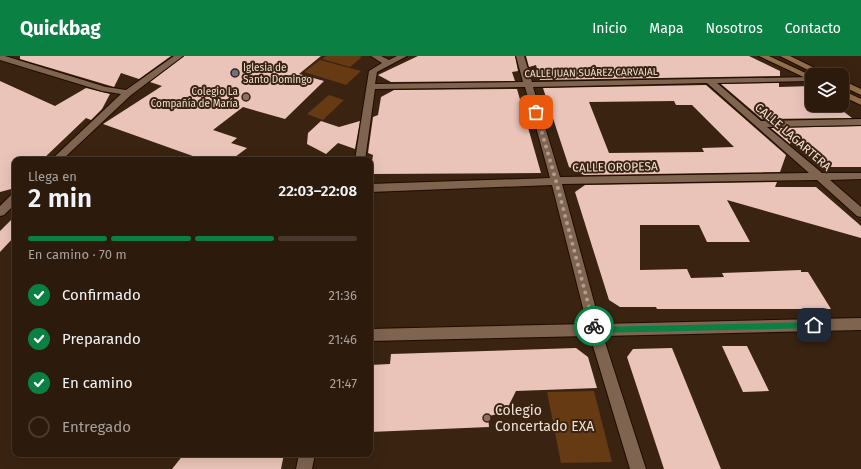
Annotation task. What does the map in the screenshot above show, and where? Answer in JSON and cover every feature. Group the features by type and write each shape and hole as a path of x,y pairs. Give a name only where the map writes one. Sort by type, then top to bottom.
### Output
{"street":[{"path":"59,157 128,93 179,56"},
{"path":"375,56 388,63"},
{"path":"360,157 373,71 403,56"},
{"path":"520,56 556,181 595,330 638,469"},
{"path":"763,56 805,76"},
{"path":"784,56 810,68"},
{"path":"0,57 105,88 128,93"},
{"name":"CALLE JUAN SUÁREZ CARVAJAL","path":"371,87 805,79"},
{"name":"CALLE LAGARTERA","path":"709,81 861,213"},
{"path":"849,86 861,92"},
{"path":"849,96 861,102"},
{"path":"758,124 861,122"},
{"name":"CALLE OROPESA","path":"373,188 556,181 861,176"},
{"path":"0,212 12,201"},
{"path":"373,335 861,324"},
{"path":"304,469 306,457"}],"shaded area":[{"path":"326,56 362,57 350,67 322,59"},
{"path":"320,60 361,71 346,85 304,72"},
{"path":"329,95 344,100 323,120 307,114"},
{"path":"594,391 612,462 561,463 547,392"}],"building":[{"path":"20,56 171,56 139,79 121,73 114,87 20,59"},
{"path":"184,56 321,56 299,74 324,81 285,119 243,107 213,130 237,138 231,143 247,148 235,157 196,157 103,124 162,86 150,82"},
{"path":"418,56 515,56 518,71 512,72 515,81 391,82 378,75"},
{"path":"526,56 749,56 780,71 780,76 540,80 536,65 529,67"},
{"path":"0,81 55,106 86,88 110,94 102,109 91,120 86,118 45,157 12,157 12,189 0,192"},
{"path":"779,83 779,87 805,86 805,112 844,112 852,118 762,119 721,84"},
{"path":"706,85 786,155 780,172 584,175 569,167 543,88","holes":["674,101 676,105 692,105 734,147 702,148 704,152 609,153 589,102"]},
{"path":"517,89 541,173 373,174 373,155 368,153 373,117 378,115 381,97 394,90"},
{"path":"321,121 339,127 360,121 355,149 338,143 326,154 307,144 308,133"},
{"path":"861,126 861,167 825,167 792,139 790,144 771,128"},
{"path":"777,182 775,187 816,187 861,226 861,238 727,200 750,242 707,242 699,225 640,225 640,270 687,269 691,278 724,277 722,273 801,270 801,272 808,272 831,309 657,309 656,307 620,307 609,300 575,192 585,185"},
{"path":"12,219 12,239 0,252 0,231"},
{"path":"722,346 747,346 769,391 743,392"},
{"path":"576,348 588,357 597,388 516,391 508,407 499,414 488,416 489,427 373,432 373,365 390,364 391,354"},
{"path":"672,348 721,469 664,469 627,357 633,349"},
{"path":"182,457 283,457 281,469 172,469"}],"way so far":[{"path":"536,112 556,181 594,326"}],"place":[{"name":"Iglesia de Santo Domingo","path":"235,73"},
{"name":"Colegio La Compañía de María","path":"246,97"},
{"name":"Colegio Concertado EXA","path":"487,418"}],"route":[{"path":"594,326 595,330 814,325"}]}
